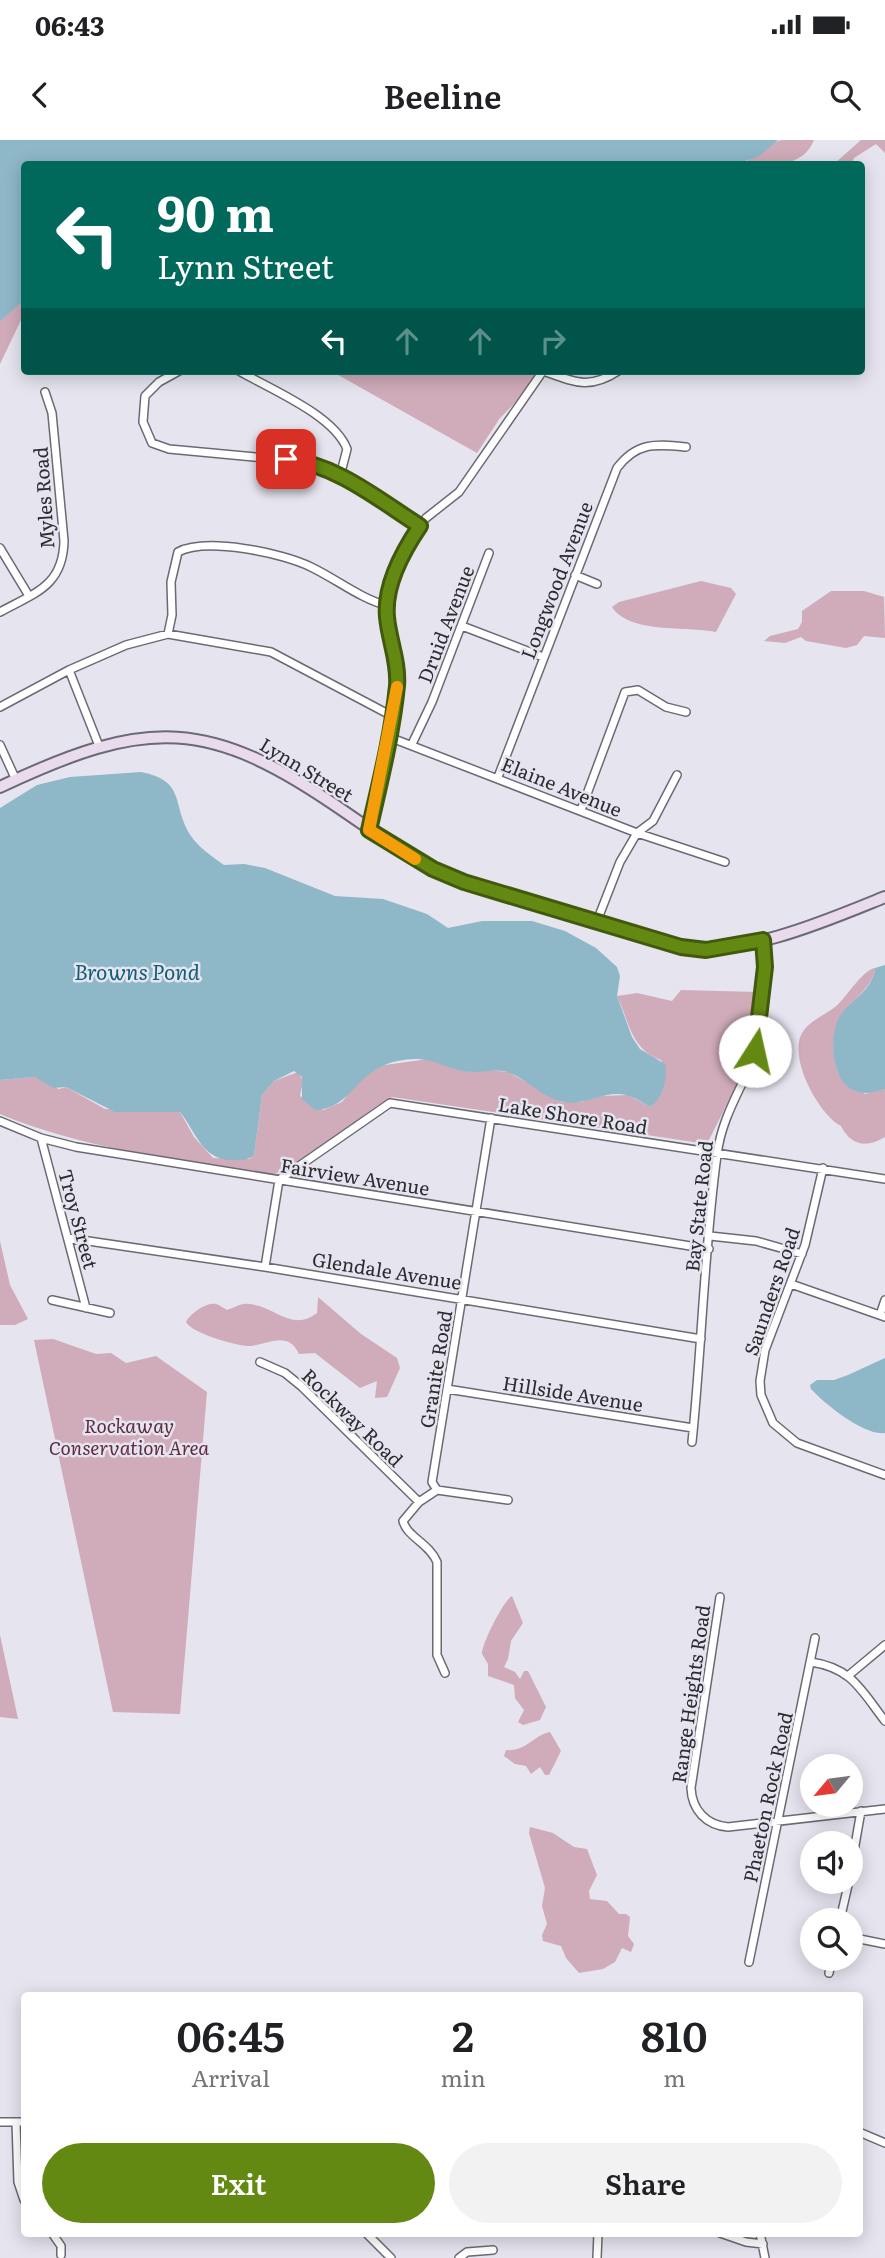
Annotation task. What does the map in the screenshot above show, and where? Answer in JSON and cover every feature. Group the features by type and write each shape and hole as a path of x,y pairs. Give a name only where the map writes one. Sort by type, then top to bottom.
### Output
{"main road":[{"name":"Lynn Street","path":"0,788 57,760 99,746 157,737 199,739 243,751 288,774 369,830 433,869 464,882 681,947 706,950 763,940 885,897"}],"street":[{"path":"172,375 159,382 145,396 143,422 152,443 169,449 308,462 340,476 420,526"},
{"path":"246,375 315,415 339,433 347,449 340,476"},
{"path":"369,830 389,737 397,682 388,606 390,588 405,548 426,518 459,492 540,375"},
{"path":"559,375 595,384 611,375"},
{"name":"Myles Road","path":"0,612 29,596 56,576 64,554 52,413 45,392"},
{"name":"Longwood Avenue","path":"498,777 610,483 624,459 644,445 686,447"},
{"path":"169,634 173,569 178,552 187,547 225,547 281,555 311,567 363,599 388,606"},
{"path":"0,548 29,596"},
{"name":"Druid Avenue","path":"412,744 462,626 489,553"},
{"path":"575,575 597,584"},
{"path":"462,626 543,657"},
{"path":"0,707 69,670 127,645 169,634 271,652 392,716"},
{"path":"69,670 99,746"},
{"path":"581,810 618,705 628,691 638,690 666,707 686,712"},
{"name":"Elaine Avenue","path":"389,737 637,833 725,862"},
{"path":"0,745 16,780"},
{"path":"597,921 620,862 637,833 653,821 677,775"},
{"name":"Bay State Road","path":"692,1442 717,1154 728,1110 748,1072 758,1041 765,967 763,940"},
{"name":"Lake Shore Road","path":"279,1180 390,1104 885,1179"},
{"name":"Granite Road","path":"437,1490 432,1482 491,1118"},
{"name":"Fairview Avenue","path":"0,1121 41,1138 76,1147 709,1249"},
{"name":"Troy Street","path":"41,1138 86,1308"},
{"name":"Saunders Road","path":"823,1168 802,1254 761,1366 761,1395 766,1409 784,1434 797,1443 885,1475"},
{"path":"265,1267 279,1180"},
{"path":"710,1236 756,1241 802,1254"},
{"name":"Glendale Avenue","path":"68,1238 462,1298 701,1339"},
{"path":"791,1284 882,1316 885,1300"},
{"path":"52,1300 110,1314"},
{"name":"Rockway Road","path":"260,1362 285,1373 301,1386 419,1502"},
{"name":"Hillside Avenue","path":"447,1389 693,1428"},
{"path":"445,1673 437,1655 438,1569 434,1555 426,1544 404,1527 405,1516 437,1490 508,1500"},
{"name":"Range Heights Road","path":"720,1597 691,1797 701,1815 719,1826 811,1817"},
{"name":"Phaeton Rock Road","path":"749,1962 815,1638"},
{"path":"849,1675 885,1645"},
{"path":"811,1662 830,1665 849,1675 885,1721"},
{"name":"Range Heights Road","path":"863,1811 885,1809"},
{"path":"863,1940 885,1944"},
{"path":"0,2122 20,2122 18,2182 21,2191"},
{"path":"863,2134 885,2143"},
{"path":"55,2237 61,2246 61,2255"},
{"path":"370,2237 391,2258"},
{"path":"597,2258 598,2237"},
{"path":"732,2237 763,2244"},
{"path":"762,2237 765,2258"},
{"path":"459,2258 467,2252 493,2250"}],"green space":[{"path":"814,140 808,150 793,161 746,161 775,142"},
{"path":"861,140 885,140 885,153 876,144 852,161 837,161"},
{"path":"21,295 21,320 0,364 0,310"},
{"path":"338,375 538,375 535,383 500,418 477,453"},
{"path":"701,581 731,588 736,594 716,632 645,625 620,616 612,607 619,602"},
{"path":"831,591 864,591 884,597 885,638 864,636 857,645 846,648 806,641 801,637 785,643 764,641 770,636 798,629 802,622 802,611"},
{"path":"875,968 866,988 841,1016 835,1029 834,1045 839,1075 865,1094 885,1089 885,1137 866,1144 850,1138 823,1110 807,1083 799,1054 799,1041 808,1026 838,1004 862,977"},
{"path":"681,990 757,992 746,1066 707,1144 392,1097 303,1162 270,1175 99,1145 0,1114 0,1080 34,1077 59,1089 66,1087 105,1109 180,1112 194,1137 213,1158 249,1159 254,1155 262,1095 274,1081 298,1072 303,1081 300,1096 323,1110 342,1102 357,1082 378,1066 428,1059 470,1072 508,1072 562,1102 628,1095 650,1107 664,1085 661,1060 637,1042 617,996 637,993 672,1001"},
{"path":"0,1241 10,1285 28,1319 15,1325 0,1325"},
{"path":"318,1297 361,1334 397,1358 400,1368 387,1397 375,1398 377,1381 360,1388 315,1353 299,1354 290,1343 278,1340 251,1346 236,1344 206,1335 186,1322 199,1309 212,1304 227,1310 243,1304 257,1305 299,1320 317,1313"},
{"name":"Rockaway Conservation Area","path":"53,1339 96,1354 111,1353 126,1363 156,1356 207,1392 180,1714 113,1712 34,1340"},
{"path":"512,1596 523,1623 511,1641 504,1667 515,1672 520,1679 524,1671 528,1671 546,1707 540,1720 523,1725 518,1722 524,1710 515,1698 514,1685 488,1676 488,1664 482,1654 494,1622"},
{"path":"0,1635 18,1719 0,1717"},
{"path":"550,1732 561,1751 549,1775 545,1775 540,1767 531,1774 526,1766 515,1764 504,1756 506,1750 519,1749"},
{"path":"530,1827 553,1833 574,1847 587,1849 597,1875 589,1891 590,1899 607,1901 619,1914 630,1917 628,1936 634,1944 631,1952 622,1948 615,1962 603,1969 579,1973 566,1958 561,1946 543,1941 542,1935 547,1924 542,1906 545,1888 529,1833"}],"water":[{"path":"0,140 778,140 759,156 745,161 21,161 21,303 0,321"},
{"name":"Browns Pond","path":"141,772 156,776 172,788 191,836 224,865 244,864 265,868 335,896 383,899 427,914 448,928 482,921 532,921 565,931 596,948 617,967 620,976 617,996 632,1037 640,1049 665,1064 665,1082 658,1099 650,1107 632,1097 618,1094 580,1102 564,1102 507,1072 471,1072 426,1060 406,1059 380,1067 337,1103 315,1110 302,1099 302,1077 294,1071 274,1081 262,1095 254,1155 246,1159 232,1160 222,1159 207,1150 180,1112 115,1112 66,1087 54,1088 34,1077 0,1080 0,808 37,785 70,777"},
{"path":"885,965 885,1089 861,1093 846,1085 837,1069 833,1048 835,1028 842,1013 869,984 875,968"},
{"path":"885,1358 885,1433 876,1433 856,1424 811,1389 810,1385 817,1380 834,1380"}],"slow traffic":[{"path":"397,687 369,830 415,859"}],"route":[{"path":"286,459 308,462 340,476 420,526 405,548 390,588 387,616 394,647 397,682 389,737 369,830 433,869 464,882 597,921 660,943 706,950 763,940 765,967 755,1051"}]}
